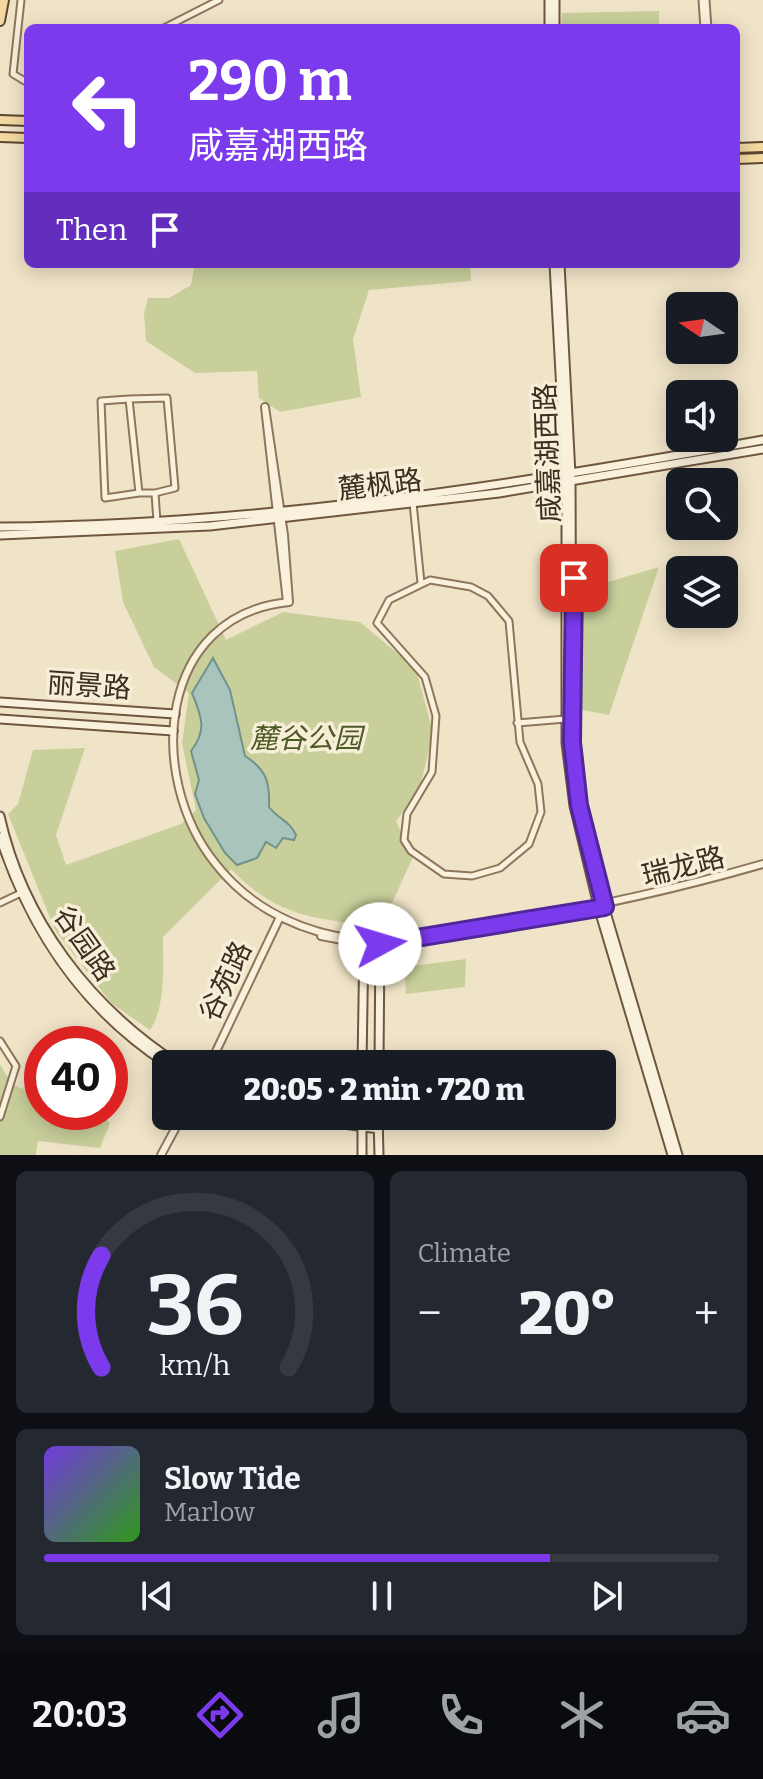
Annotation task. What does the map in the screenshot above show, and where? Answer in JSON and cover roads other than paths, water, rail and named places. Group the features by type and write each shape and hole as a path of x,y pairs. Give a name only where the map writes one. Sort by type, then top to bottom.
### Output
{"main road":[{"path":"0,21 4,0"},
{"path":"552,0 552,24"},
{"path":"0,120 24,121"},
{"path":"0,137 24,138"},
{"path":"740,148 763,147"},
{"path":"740,159 763,158"},
{"name":"咸嘉湖西路","path":"557,268 569,479 572,742 579,805 601,906"},
{"path":"0,527 157,523 279,515 569,479 763,440"},
{"name":"麓枫路","path":"0,535 195,527 279,515 413,503 763,449"},
{"name":"咸嘉湖西路","path":"569,479 566,719 574,806 675,1155"},
{"name":"丽景路","path":"0,702 173,714"},
{"name":"丽景路","path":"0,719 171,731"},
{"name":"谷园路","path":"0,816 28,897 66,961 113,1015 159,1050"},
{"name":"谷园路","path":"0,837 21,893 49,948 76,984 122,1031 152,1053"},
{"path":"362,1050 364,942"},
{"path":"379,1050 380,942"},
{"path":"362,1130 362,1155"},
{"path":"379,1130 379,1155"}],"street":[{"path":"21,0 13,74 24,81"},
{"path":"172,24 219,0"},
{"path":"704,0 706,24"},
{"path":"167,398 175,488 155,493 105,498 101,401 167,398"},
{"path":"129,399 139,493"},
{"path":"279,515 265,407 279,515"},
{"path":"155,493 157,523"},
{"path":"413,503 421,583"},
{"name":"瑞龙路","path":"279,515 288,601 247,613 207,643 184,679 173,714 172,779 190,832 230,885 281,919 324,933 364,942 380,942 601,906 763,866"},
{"path":"430,580 471,587 501,609 509,621 520,742 540,798 541,812 529,844 516,858 486,873 455,876 436,871 411,851 404,840 403,827 407,814 432,772 436,746 434,701 417,665 377,623 389,600 421,583 430,580"},
{"path":"517,723 566,719"},
{"path":"0,903 21,893"},
{"name":"谷苑路","path":"219,1050 281,919"},
{"path":"0,1041 16,1066 0,1117"},
{"path":"163,1155 176,1130"}],"water":[{"path":"213,658 230,690 245,756 258,766 266,778 269,807 291,826 296,835 294,840 283,838 276,848 266,842 257,858 237,865 225,853 204,818 195,794 199,780 191,751 200,736 201,722 192,693"}],"park label":[{"name":"麓谷公园","path":"306,738"}]}
